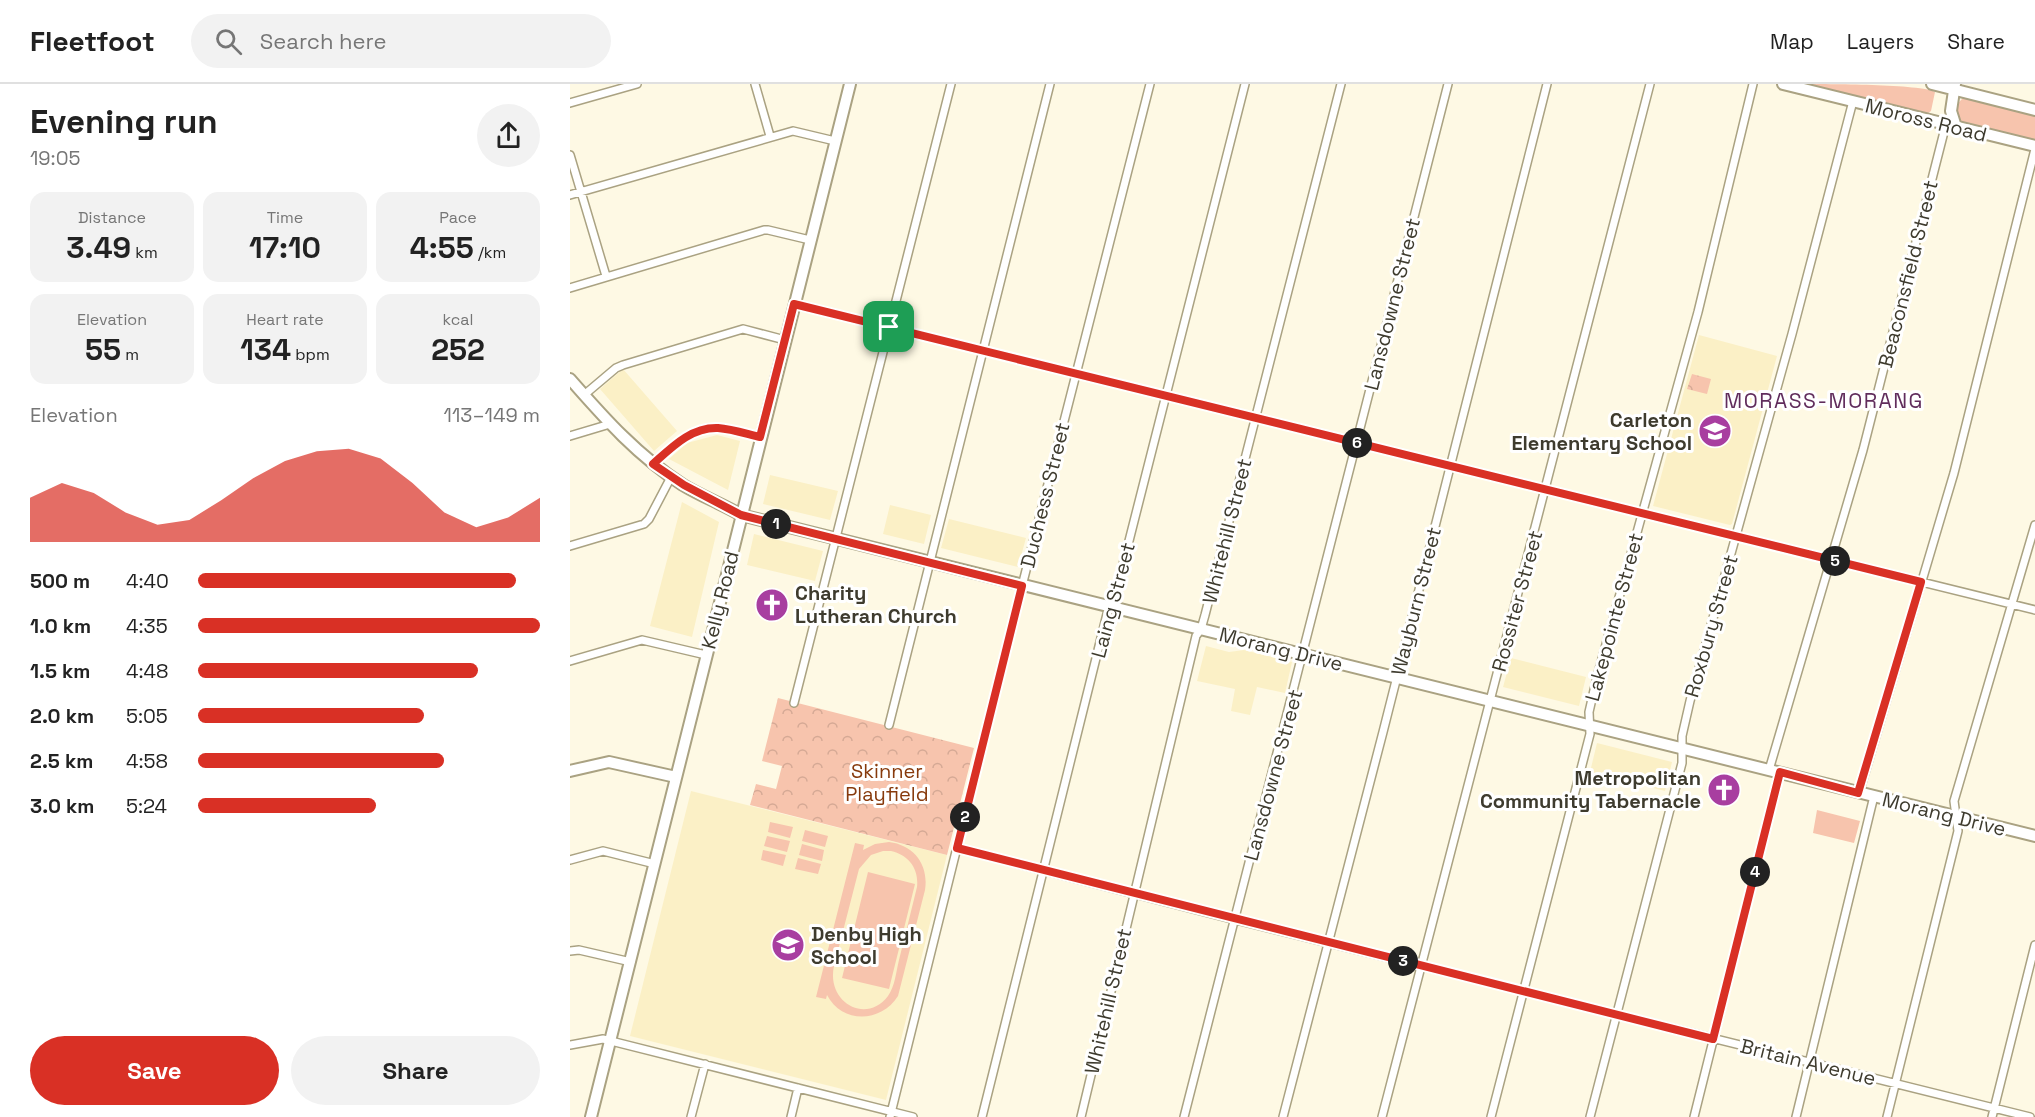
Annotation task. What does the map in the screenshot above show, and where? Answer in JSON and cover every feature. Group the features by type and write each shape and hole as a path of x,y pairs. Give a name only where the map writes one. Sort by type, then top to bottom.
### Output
{"street":[{"path":"570,104 637,84"},
{"path":"755,84 770,136"},
{"name":"Kelly Road","path":"591,1117 850,84"},
{"path":"795,703 951,84"},
{"path":"889,725 1050,84"},
{"name":"Duchess Street","path":"891,1114 1150,84"},
{"name":"Laing Street","path":"982,1117 1107,614 1111,608 1245,84"},
{"name":"Whitehill Street","path":"1081,1117 1196,636 1201,629 1341,84"},
{"name":"Lansdowne Street","path":"1184,1117 1448,84"},
{"name":"Wayburn Street","path":"1283,1117 1547,84"},
{"name":"Rossiter Street","path":"1382,1117 1650,84"},
{"name":"Lakepointe Street","path":"1491,1117 1590,734 1589,712 1597,677 1698,312 1753,84"},
{"name":"Moross Road","path":"1783,84 2035,148"},
{"name":"Moross Road","path":"1932,84 1955,87 2035,110"},
{"path":"1951,125 1955,87"},
{"name":"Roxbury Street","path":"1590,1117 1682,763 1682,736 1690,701 1737,537 1853,101"},
{"name":"Beaconsfield Street","path":"1694,1117 1774,771 1951,125"},
{"path":"570,195 793,131 836,141"},
{"path":"1858,793 1954,472 2035,148"},
{"path":"570,155 606,276"},
{"path":"570,288 768,230 810,240"},
{"path":"794,304 2035,610"},
{"path":"584,395 616,368 623,365 743,329 785,339"},
{"name":"Morang Drive","path":"570,379 610,424 653,464 698,494 741,515 2035,836"},
{"path":"570,436 610,424"},
{"path":"653,464 685,436 704,430 716,428 760,437"},
{"path":"570,546 644,524 649,519 671,477"},
{"path":"1887,1117 1958,831 1954,801 2035,525"},
{"path":"570,661 642,640 706,655"},
{"path":"570,771 600,762 609,762 676,777"},
{"path":"1796,1117 1874,796"},
{"name":"Britain Avenue","path":"957,848 1235,920 2030,1117"},
{"path":"570,860 603,851 655,864"},
{"path":"1992,1117 2035,945"},
{"path":"570,951 579,950 631,962"},
{"path":"570,1045 603,1039 891,1114 913,1117"},
{"path":"691,1117 705,1064"},
{"path":"791,1117 798,1088"}],"shaded area":[{"name":"Carleton Elementary School","path":"1699,335 1777,356 1730,525 1653,506"},
{"path":"623,369 677,431 654,451 600,389"},
{"path":"717,435 740,441 728,490 669,459 687,443"},
{"path":"770,475 838,491 830,520 763,504"},
{"path":"682,502 719,522 692,637 650,626"},
{"path":"890,505 931,515 924,544 883,534"},
{"path":"949,519 1026,538 1018,567 941,548"},
{"path":"754,534 823,551 815,581 747,565"},
{"path":"1206,646 1229,652 1244,650 1292,662 1285,693 1257,687 1250,715 1231,711 1235,689 1197,681"},
{"path":"1511,658 1586,677 1579,706 1503,687"},
{"path":"1597,743 1672,762 1665,791 1590,772"},
{"name":"Denby High School","path":"691,791 947,855 886,1100 630,1036"}],"green space":[{"path":"1801,84 1912,87 1935,92 1931,111 1927,114"},
{"path":"1962,99 1975,99 2035,114 2035,141 1957,120 1956,109"},
{"path":"1692,374 1711,379 1707,394 1687,389"},
{"name":"Skinner Playfield","path":"778,698 974,748 947,855 750,805 756,784 776,789 782,766 762,761"},
{"path":"1817,810 1860,821 1854,843 1813,833"},
{"path":"770,822 793,827 790,838 768,832"},
{"path":"805,830 828,836 825,847 802,841"},
{"path":"767,836 790,841 787,852 764,846"},
{"path":"889,842 906,847 912,852 925,872 925,890 898,996 882,1011 872,1015 852,1015 842,1011 827,995 826,999 816,997 855,843 864,845 863,850 875,844","holes":["883,851 897,853 912,864 917,887 895,979 888,996 879,1005 869,1009 859,1009 842,999 836,990 833,979 834,966 859,869 871,855"]},
{"path":"802,844 824,850 822,861 799,855"},
{"path":"763,850 786,855 783,866 761,860"},
{"path":"798,858 821,864 818,874 795,869"},
{"path":"868,872 915,884 889,989 842,978"}],"place":[{"name":"Carleton Elementary School","path":"1715,431"},
{"name":"Charity Lutheran Church","path":"772,605"},
{"name":"Metropolitan Community Tabernacle","path":"1724,790"},
{"name":"Denby High School","path":"788,945"}],"district":[{"name":"MORASS-MORANG","path":"1824,400"}],"route":[{"path":"794,304 889,327 1921,582 1858,793 1780,772 1713,1039 957,848 1022,586 741,515 698,494 653,464 685,436 704,430 726,429 760,437 794,304"}]}
